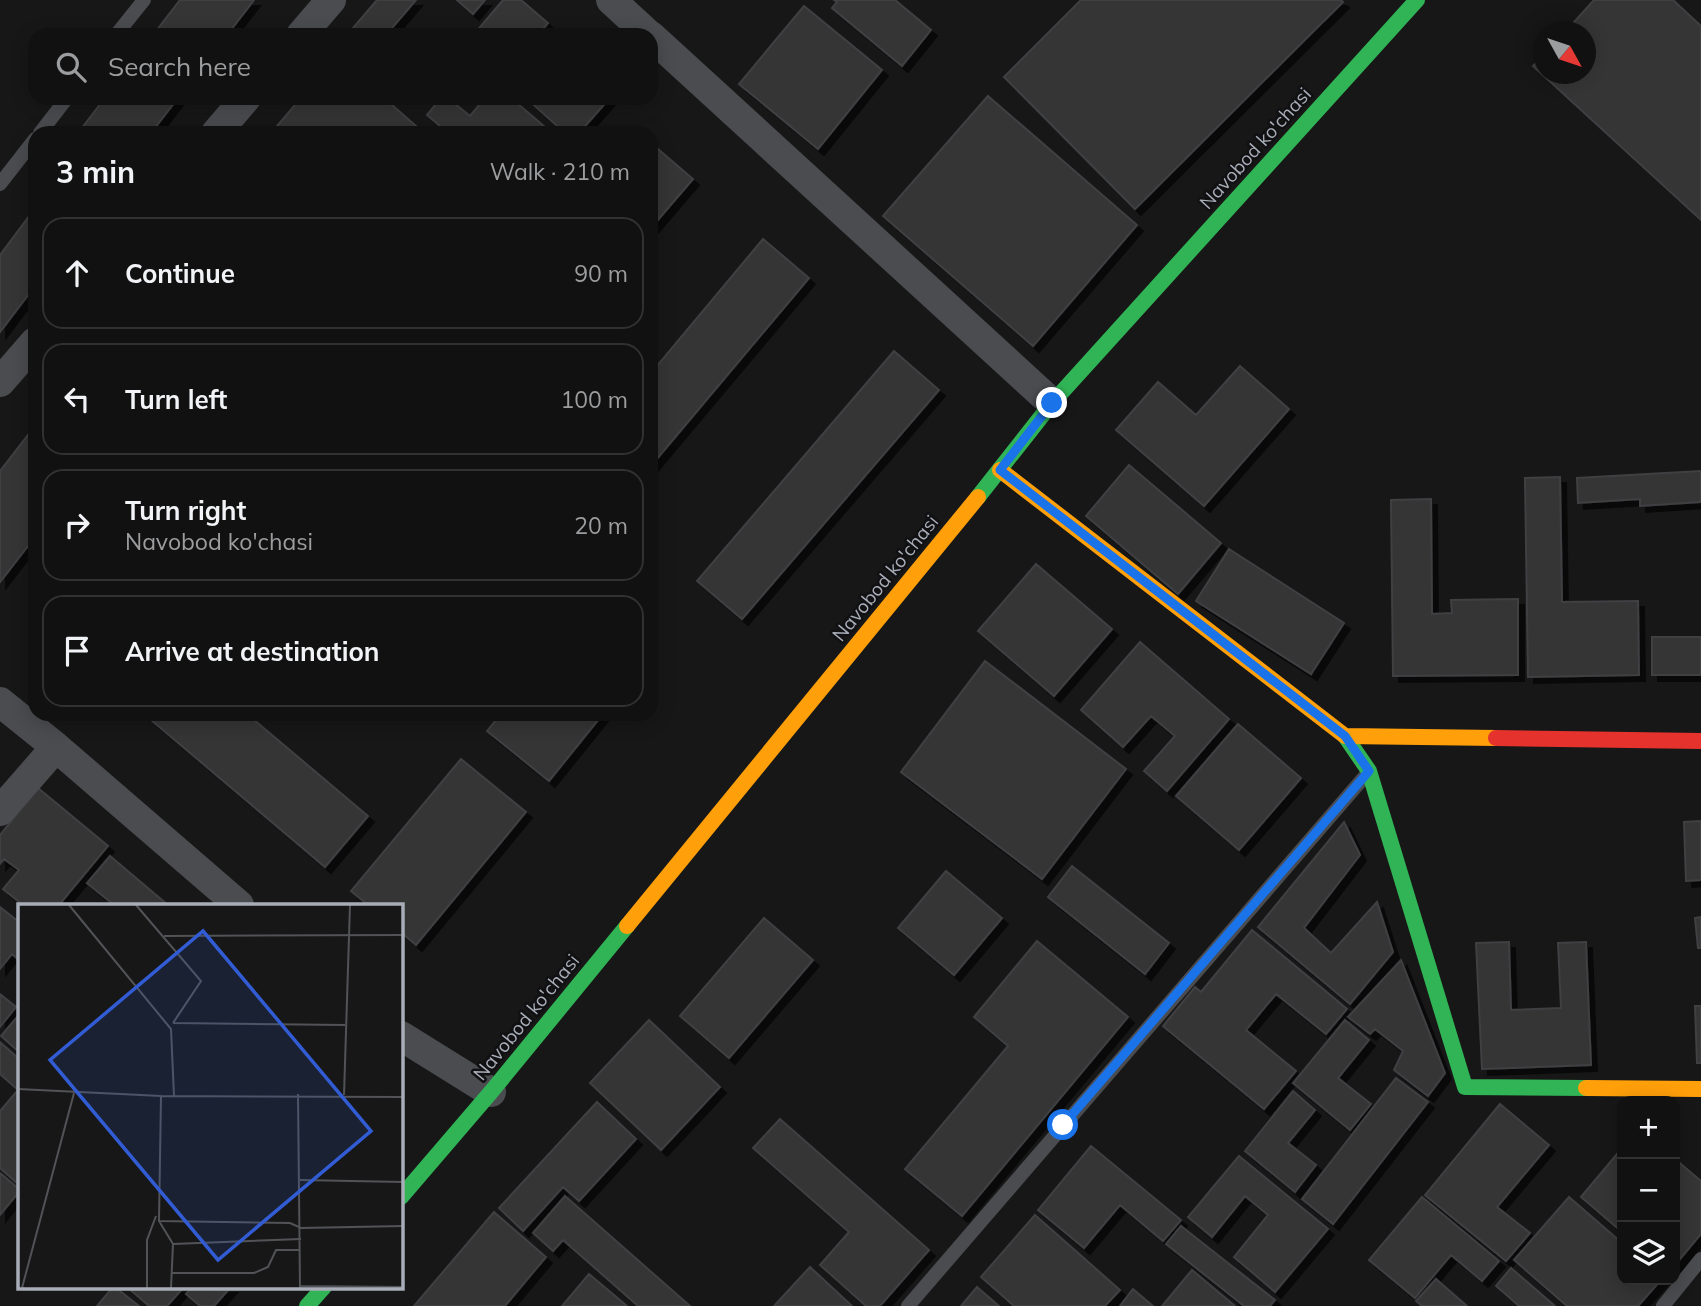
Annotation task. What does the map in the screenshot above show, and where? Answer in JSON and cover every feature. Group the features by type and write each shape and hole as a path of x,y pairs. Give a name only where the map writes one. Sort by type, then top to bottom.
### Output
{"street":[{"path":"307,28 331,0"},
{"path":"611,0 641,28"},
{"name":"Navobod ko'chasi","path":"402,1196 491,1092 1052,403 1418,0"},
{"path":"658,43 1052,403"},
{"path":"222,126 240,105"},
{"path":"0,382 28,350"},
{"path":"1000,470 1345,736 1369,771 1465,1087 1701,1089"},
{"path":"0,702 238,904"},
{"path":"1345,736 1701,741"},
{"path":"0,811 56,747"},
{"path":"402,1037 491,1092"},
{"path":"307,1306 323,1288"}],"lane":[{"path":"122,28 144,0"},
{"path":"45,126 62,105"},
{"path":"0,184 28,148"},
{"path":"23,155 28,159"},
{"path":"908,1306 1369,771"},
{"path":"1663,1306 1701,1259"}],"building":[{"path":"180,0 254,0 232,28 158,28"},
{"path":"377,0 416,0 392,28 353,28"},
{"path":"457,0 485,0 473,14"},
{"path":"503,0 521,0 548,23 544,28 479,28"},
{"path":"834,0 895,0 931,30 902,66 832,8 837,2"},
{"path":"1081,0 1343,2 1135,209 1004,77"},
{"path":"1594,0 1673,0 1701,26 1701,220 1553,84 1596,84 1596,21 1575,21"},
{"path":"804,6 882,70 818,149 739,84"},
{"path":"988,96 1137,225 1033,346 883,216"},
{"path":"100,105 173,105 156,126 83,126"},
{"path":"295,105 392,105 416,126 277,126"},
{"path":"435,105 457,105 470,116 479,105 519,105 544,126 440,126 427,115"},
{"path":"534,105 604,105 585,126 557,126"},
{"path":"658,149 693,179 658,220"},
{"path":"28,218 28,295 0,332 0,255"},
{"path":"763,239 809,278 658,458 658,365"},
{"path":"894,351 939,390 742,619 697,581"},
{"path":"1240,366 1289,409 1204,506 1116,430 1158,382 1196,415"},
{"path":"28,435 28,546 0,582 0,471"},
{"path":"1129,465 1221,543 1178,594 1086,516"},
{"path":"1701,471 1701,502 1640,506 1640,499 1578,503 1577,478"},
{"path":"1560,477 1562,602 1638,601 1639,675 1528,677 1525,478"},
{"path":"1431,499 1432,614 1452,613 1451,600 1518,599 1518,675 1393,676 1391,500"},
{"path":"1229,549 1344,623 1311,674 1196,601"},
{"path":"1036,564 1112,629 1054,696 978,631"},
{"path":"1652,637 1701,637 1701,675 1652,675"},
{"path":"1140,642 1229,719 1167,791 1144,771 1175,736 1151,716 1123,747 1081,710"},
{"path":"985,661 1126,769 1042,879 901,772"},
{"path":"152,721 255,721 368,816 325,867"},
{"path":"495,721 597,721 549,781 487,731"},
{"path":"1238,724 1301,778 1239,850 1176,796"},
{"path":"461,759 526,812 416,945 402,933 402,904 367,904 351,891"},
{"path":"38,788 108,846 60,904 22,904 3,889 19,870 4,859 0,864 0,835"},
{"path":"1701,821 1701,880 1686,881 1684,822"},
{"path":"1344,822 1360,855 1304,928 1331,953 1377,902 1393,952 1350,1004 1258,927"},
{"path":"110,856 167,904 113,904 87,883"},
{"path":"1072,866 1169,943 1145,974 1048,897"},
{"path":"946,871 1002,918 954,975 898,928"},
{"path":"0,907 18,921 18,959 12,954 0,969"},
{"path":"1701,917 1701,948 1698,948 1695,918"},
{"path":"764,918 813,960 729,1058 680,1016"},
{"path":"1252,930 1347,1009 1326,1034 1276,994 1246,1030 1296,1071 1264,1109 1163,1026 1195,987 1201,992"},
{"path":"1037,941 1128,1017 962,1216 905,1169 1008,1046 974,1017"},
{"path":"1509,942 1511,1010 1561,1008 1558,943 1586,942 1591,1065 1482,1069 1476,943"},
{"path":"1401,960 1445,1073 1428,1096 1394,1070 1403,1051 1375,1029 1370,1034 1348,1017"},
{"path":"0,994 16,1007 0,1027"},
{"path":"1695,1006 1701,1006 1701,1063 1697,1063"},
{"path":"18,1016 18,1051 1,1036"},
{"path":"649,1020 720,1087 661,1150 590,1083"},
{"path":"1345,1020 1369,1040 1338,1078 1371,1104 1350,1130 1293,1083"},
{"path":"0,1042 18,1058 18,1090 0,1074"},
{"path":"1396,1078 1428,1102 1333,1224 1302,1199"},
{"path":"18,1090 18,1184 0,1168 0,1111"},
{"path":"1293,1091 1315,1110 1288,1143 1316,1165 1295,1192 1245,1151"},
{"path":"597,1102 636,1139 579,1201 563,1187 523,1231 499,1208"},
{"path":"1500,1104 1549,1145 1497,1207 1530,1233 1506,1261 1425,1195"},
{"path":"780,1119 929,1250 880,1306 866,1306 820,1265 849,1232 753,1148"},
{"path":"1091,1146 1181,1220 1163,1241 1120,1205 1084,1248 1038,1210"},
{"path":"1617,1154 1617,1228 1581,1197"},
{"path":"1239,1156 1328,1229 1275,1292 1234,1257 1268,1215 1245,1196 1212,1237 1188,1217"},
{"path":"1680,1163 1701,1181 1701,1234 1680,1259"},
{"path":"0,1173 18,1188 18,1193 0,1215"},
{"path":"565,1196 690,1306 638,1306 563,1240 553,1251 533,1233"},
{"path":"1422,1197 1499,1261 1482,1281 1451,1255 1415,1298 1369,1260"},
{"path":"1569,1197 1617,1239 1617,1285 1657,1285 1638,1306 1567,1306 1514,1260"},
{"path":"494,1212 546,1257 505,1306 414,1306"},
{"path":"1035,1215 1120,1290 1105,1306 1014,1306 981,1277"},
{"path":"1181,1226 1275,1300 1270,1306 1244,1306 1166,1244"},
{"path":"810,1267 852,1306 774,1306"},
{"path":"1511,1268 1555,1306 1519,1306 1496,1286"},
{"path":"1192,1270 1235,1306 1162,1306"},
{"path":"589,1274 627,1306 562,1306"},
{"path":"1436,1279 1467,1306 1422,1306 1416,1301"},
{"path":"977,1287 999,1306 961,1306"},
{"path":"112,1288 116,1288 139,1306 97,1306"},
{"path":"128,1288 183,1288 167,1306 149,1306"},
{"path":"192,1288 230,1288 214,1306 200,1306 186,1294"},
{"path":"1133,1289 1153,1306 1120,1306"}],"traffic: fast":[{"path":"978,497 1052,403 1417,0"},
{"path":"1345,736 1369,771 1465,1087 1586,1088"},
{"path":"402,1196 627,926"},
{"path":"307,1306 323,1288"}],"traffic: slow":[{"path":"1000,470 1345,736 1496,738"},
{"path":"627,926 978,497"},
{"path":"1586,1088 1701,1089"}],"traffic: jam":[{"path":"1496,738 1701,741"}],"route":[{"path":"1052,403 1000,470 1345,736 1369,771 1063,1125"}]}
